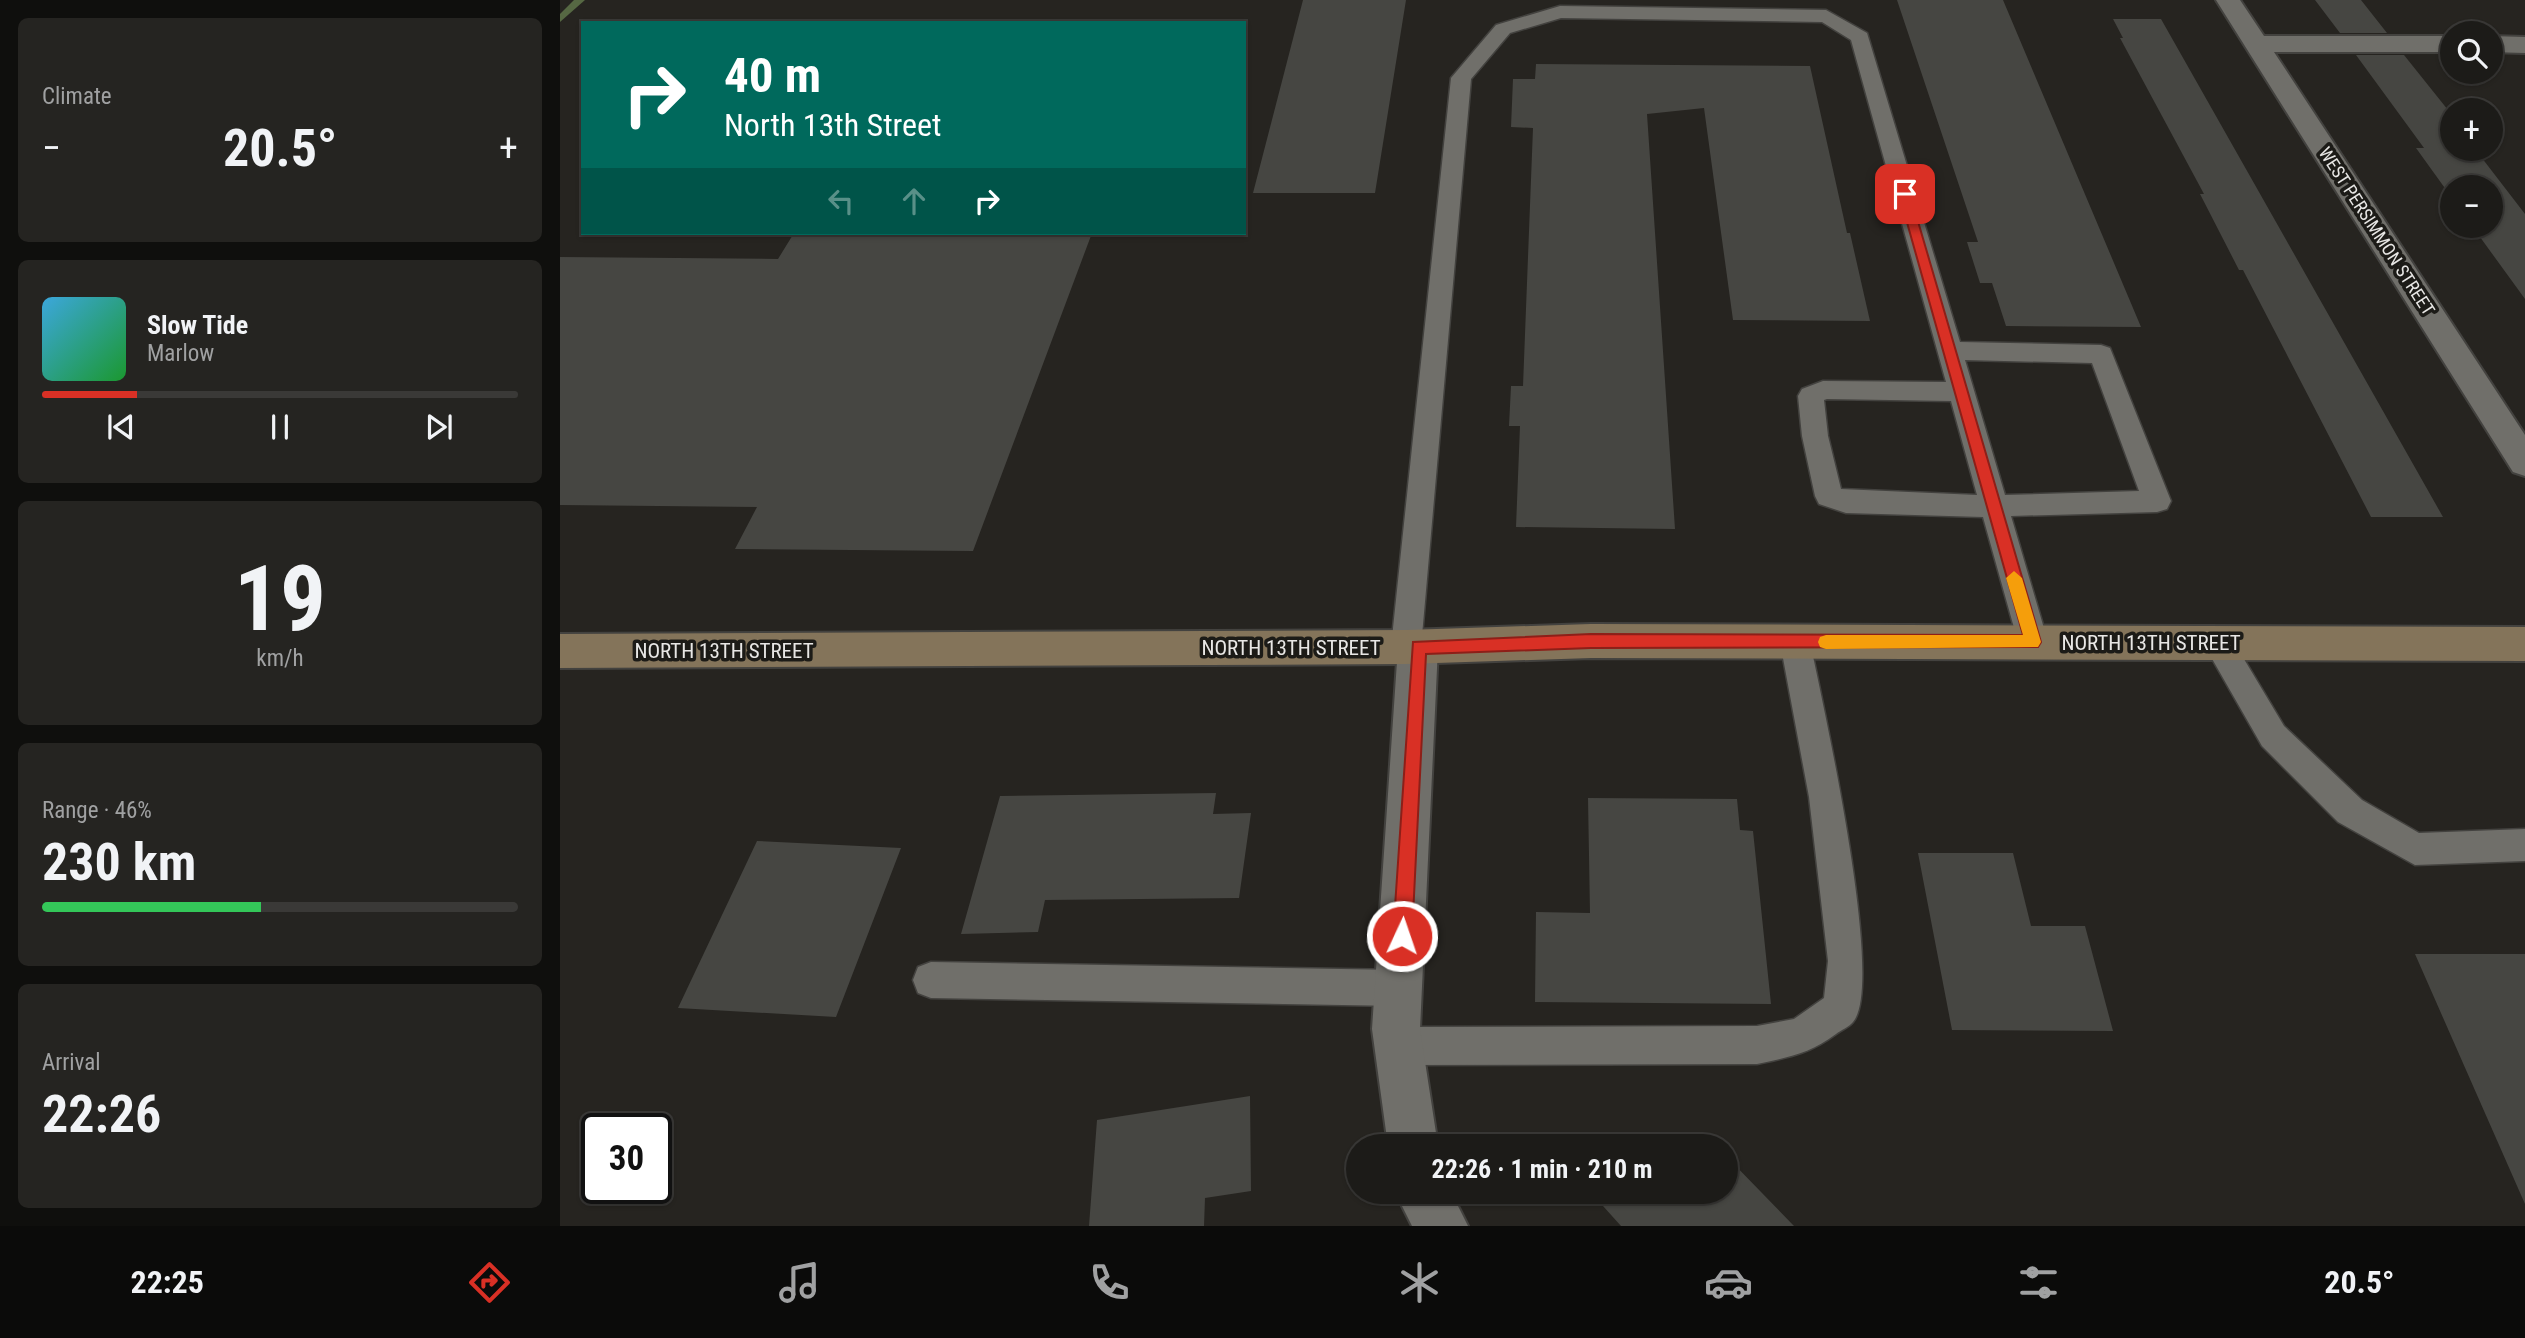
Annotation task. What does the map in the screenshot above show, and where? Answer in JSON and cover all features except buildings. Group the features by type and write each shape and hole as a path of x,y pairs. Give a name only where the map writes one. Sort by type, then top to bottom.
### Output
{"main road":[{"name":"NORTH 13TH STREET","path":"560,651 1412,647 1591,641 2525,643"}],"street":[{"name":"WEST PERSIMMON STREET","path":"2228,0 2525,463"},
{"path":"2256,44 2440,44"},
{"path":"2503,44 2525,45"},
{"path":"1411,1134 1396,1029 1412,647"},
{"path":"1428,1204 1442,1226"}],"lane":[{"path":"1412,647 1461,78 1503,29 1560,12 1826,16 1860,37 2033,642"},
{"path":"1949,351 2101,354 2157,501 1993,506 1846,502 1829,496 1815,436 1811,396 1823,390 1961,392"},
{"path":"1398,1046 1757,1045 1802,1036 1841,1008 1846,961 1826,797 1795,642"},
{"path":"2218,643 2273,736 2350,811 2415,849 2525,845"},
{"path":"931,979 1399,988"}],"waterway":[{"path":"560,19 580,0"}],"slow traffic":[{"path":"1826,642 2033,642 2014,578"}],"route":[{"path":"1402,936 1418,647 1591,641 2033,642 1905,194"}]}
